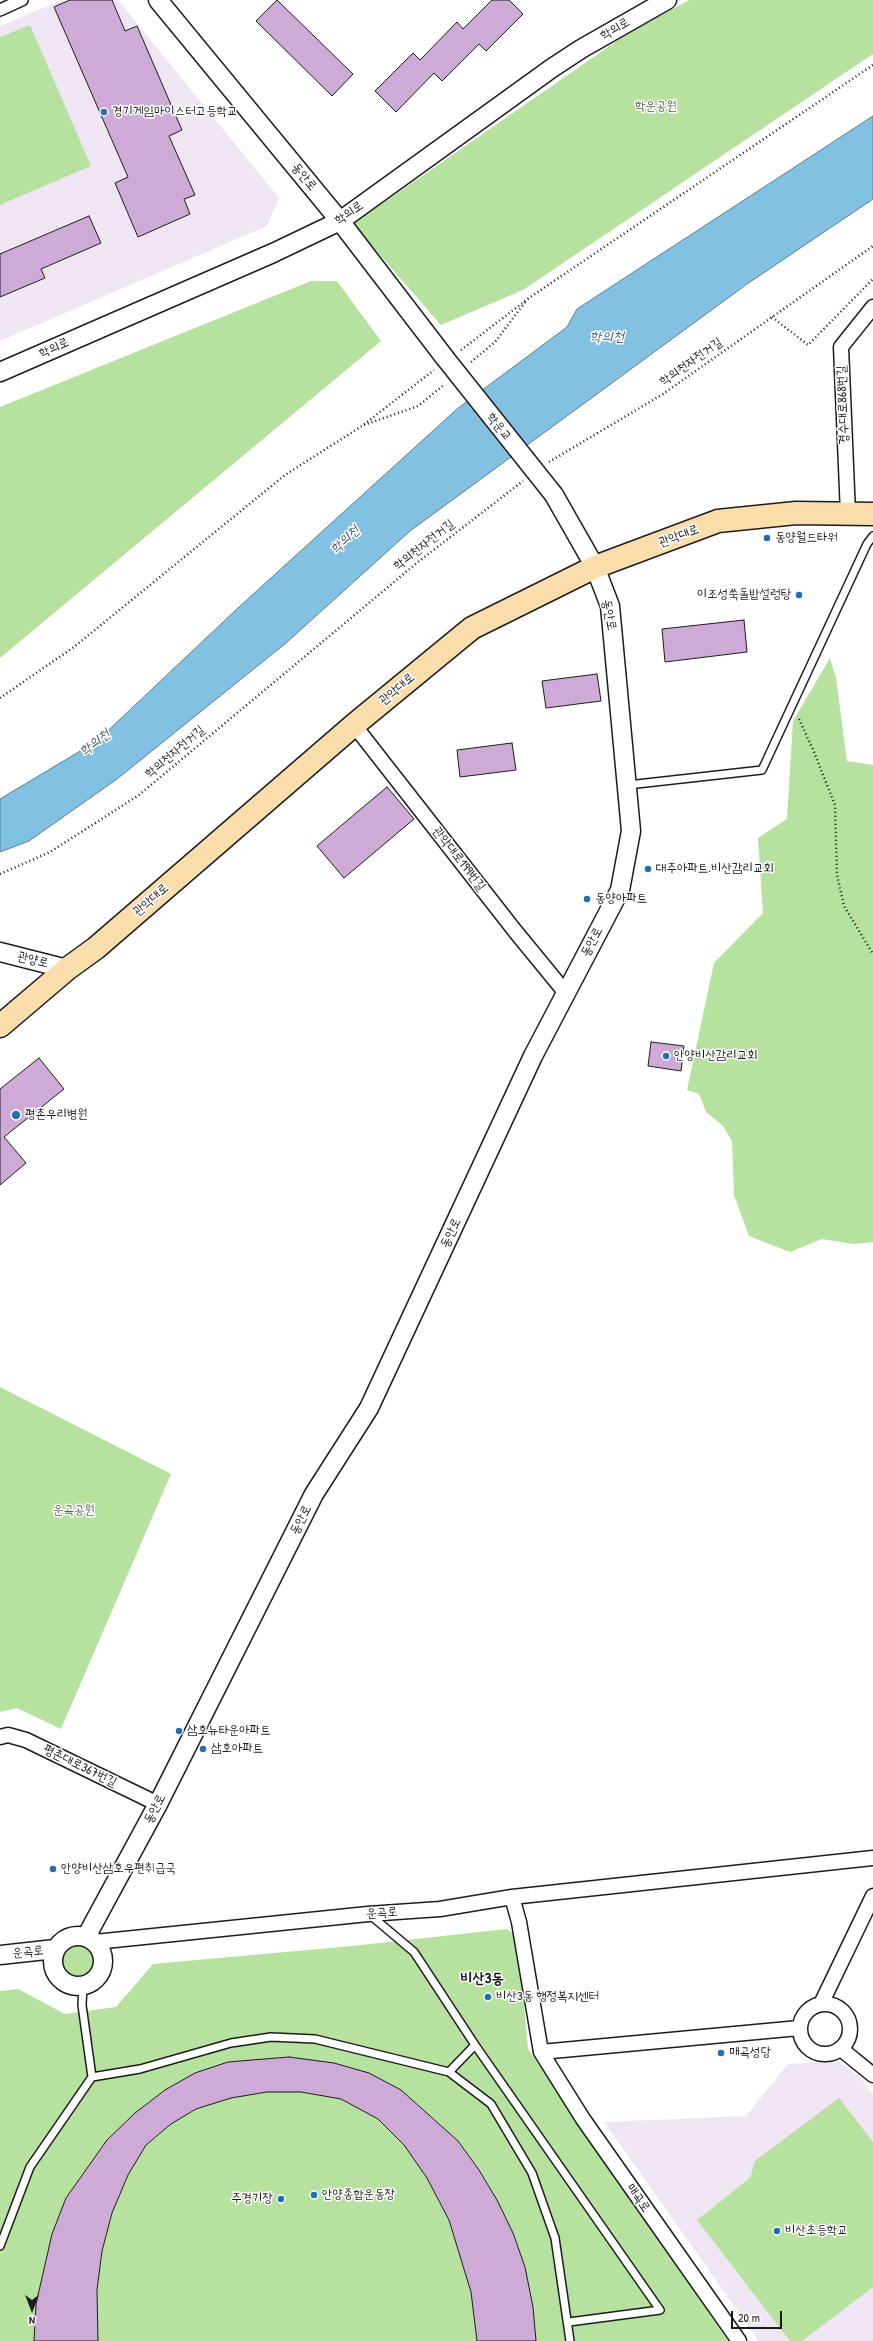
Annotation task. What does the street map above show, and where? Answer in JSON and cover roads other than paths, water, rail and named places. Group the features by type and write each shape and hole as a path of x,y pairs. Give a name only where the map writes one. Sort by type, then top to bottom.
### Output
{"main road":[{"name":"관악대로","path":"0,1026 66,968 96,948 354,725 472,628 595,567 718,522 796,513 873,514"}],"street":[{"path":"0,10 22,0"},
{"name":"동안로","path":"158,0 340,221 448,358"},
{"name":"학의로","path":"0,372 273,253 340,221 580,49 667,0"},
{"name":"경수대로868번길","path":"848,514 841,348 873,307"},
{"name":"학운교","path":"448,358 554,495"},
{"name":"동안로","path":"91,1939 314,1494 369,1408 565,992 620,890 631,831 628,785 610,606 595,567 554,495"},
{"name":"관악대로199번길","path":"354,725 515,931 565,992"},
{"name":"관양로","path":"0,952 66,968"},
{"name":"평촌대로367번길","path":"0,1737 8,1735 26,1740 158,1804"},
{"name":"운곡로","path":"91,1939 440,1908 512,1898 873,1858"},
{"path":"821,2004 873,1896"},
{"path":"512,1898 519,1922 541,2052 799,2028"},
{"path":"74,1936 91,1939 102,1950 104,1962 101,1973 94,1982 84,1986 72,1986 62,1981 55,1972 52,1961 56,1949 63,1940 74,1936"},
{"name":"운곡로","path":"0,1955 56,1949"},
{"path":"821,2004 833,2005 842,2010 849,2018 851,2030 848,2041 841,2049 830,2054 819,2054 808,2049 802,2040 799,2028 802,2017 810,2008 821,2004"},
{"path":"841,2049 873,2075"},
{"name":"매곡로","path":"541,2052 583,2119 739,2341"}],"lane":[{"path":"628,785 762,770 793,707 867,544 873,536"},
{"path":"368,1914 414,1952 475,2045 660,2310 569,2322"},
{"path":"0,2246 30,2167 92,2077 82,2005 84,1986"},
{"path":"92,2077 140,2069 231,2043 271,2037 315,2039 449,2072 491,2104 532,2173 555,2238 569,2322 570,2341"},
{"path":"449,2072 475,2045"}],"water":[{"name":"학의천","path":"873,116 873,199 747,284 410,531 286,643 117,779 29,841 0,852 0,799 97,741 239,607 457,409 567,327 577,309"}],"place":[{"name":"경기게임마이스터고등학교","path":"104,112"},
{"name":"동양월드타워","path":"767,538"},
{"name":"이조성쑥돌밥설렁탕","path":"799,595"},
{"name":"대주아파트.비산감리교회","path":"648,869"},
{"name":"동양아파트","path":"587,899"},
{"name":"안양비산감리교회","path":"666,1056"},
{"name":"평촌우리병원","path":"16,1115"},
{"name":"삼호뉴타운아파트","path":"179,1731"},
{"name":"삼호아파트","path":"203,1749"},
{"name":"안양비산삼호우편취급국","path":"53,1869"},
{"name":"비산3동 행정복지센터","path":"488,1997"},
{"name":"매곡성당","path":"721,2053"},
{"name":"안양종합운동장","path":"314,2195"},
{"name":"주경기장","path":"281,2199"},
{"name":"비산초등학교","path":"777,2231"}],"district":[{"name":"비산3동","path":"482,1979"}],"park label":[{"name":"학운공원","path":"656,107"},
{"name":"운곡공원","path":"74,1511"}]}
